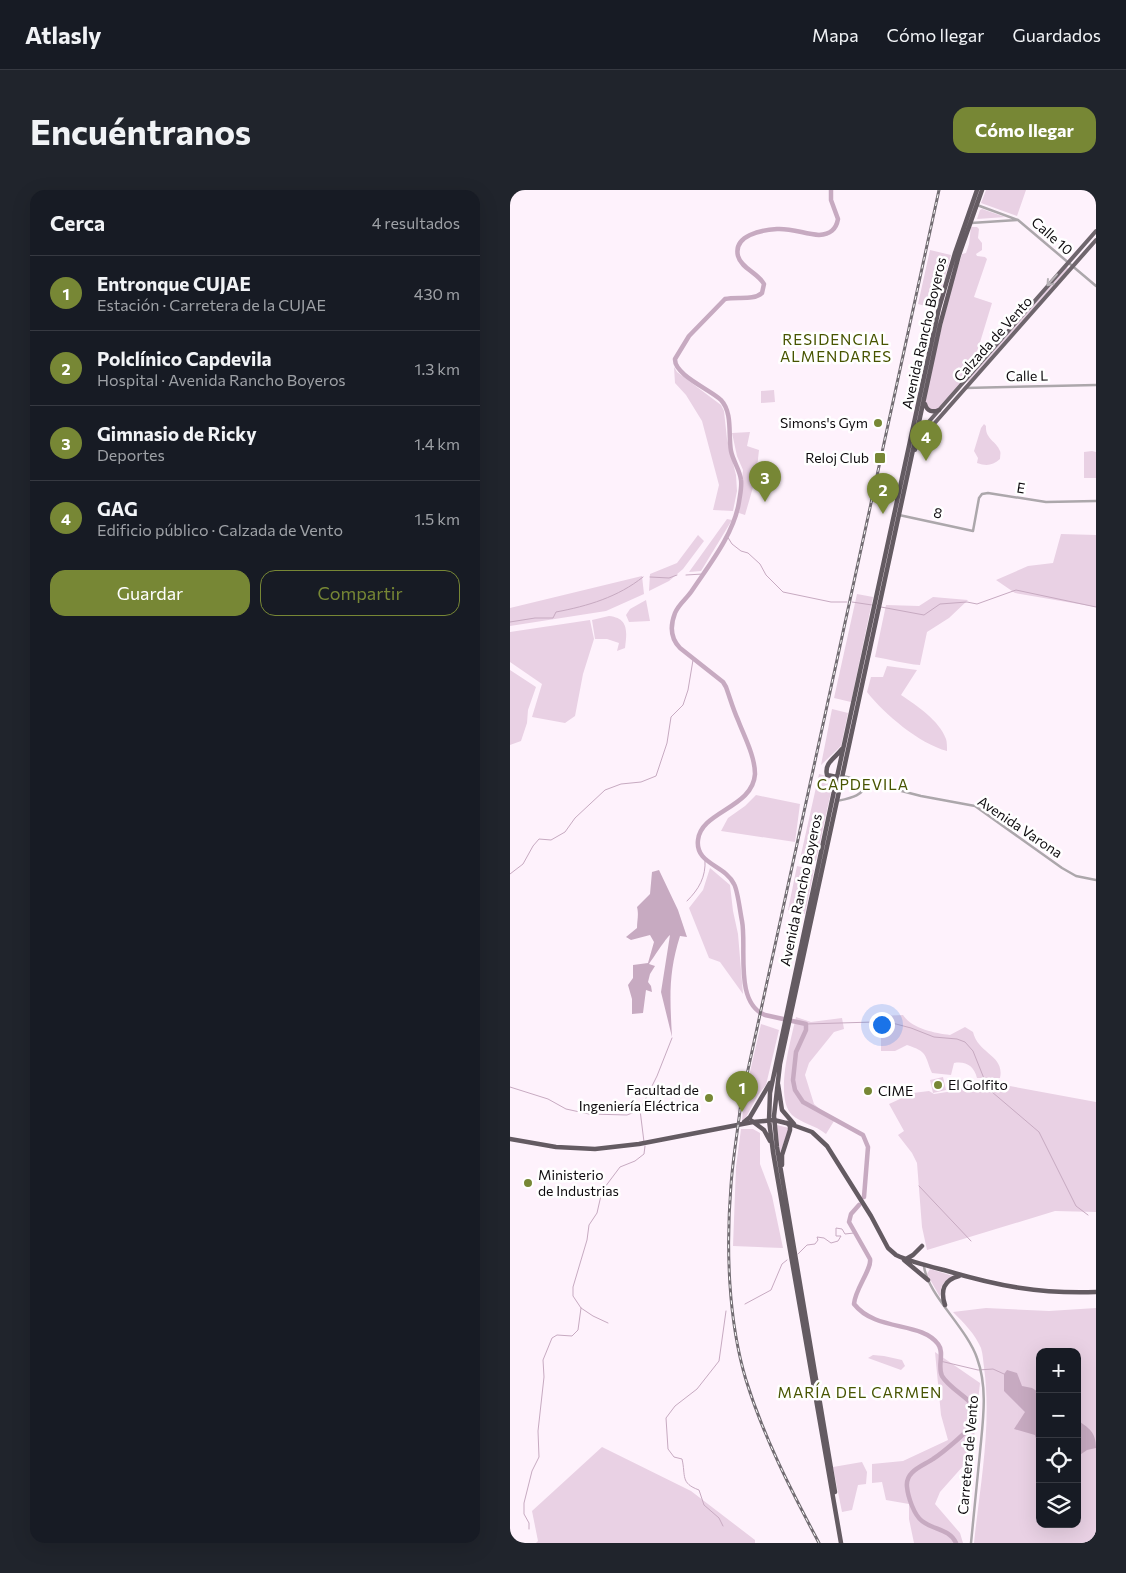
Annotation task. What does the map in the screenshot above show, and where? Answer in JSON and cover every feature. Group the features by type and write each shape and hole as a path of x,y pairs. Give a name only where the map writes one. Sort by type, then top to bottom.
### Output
{"highway":[{"name":"Avenida Rancho Boyeros","path":"878,603 910,442 944,292 977,190"},
{"name":"Avenida Rancho Boyeros","path":"842,1543 773,1152 771,1120 775,1077 837,801 844,746 918,434 949,290 982,190"},
{"path":"924,400 928,410 939,410"},
{"path":"916,417 922,411"},
{"path":"910,442 918,434"},
{"name":"Avenida Rancho Boyeros","path":"791,1003 876,610"},
{"path":"839,776 827,774 826,768 844,746"},
{"path":"743,1124 775,1077"},
{"path":"775,1077 781,1108 795,1125"},
{"path":"751,1114 750,1118 753,1122 767,1134 773,1152"},
{"name":"Avenida Rancho Boyeros","path":"771,1120 782,1176 842,1543"},
{"path":"510,1139 539,1145 595,1149 646,1143 753,1122 771,1120 795,1125 816,1135 828,1146 871,1216 888,1248 928,1280"},
{"path":"782,1176 782,1155 790,1127 786,1123"},
{"path":"788,1136 794,1129 801,1128"},
{"path":"905,1259 913,1255 922,1246"},
{"path":"899,1257 993,1285 1054,1293 1096,1292"},
{"path":"945,1305 942,1293 944,1285 951,1279 962,1276"}],"main road":[{"name":"Calzada de Vento","path":"912,457 918,442 959,388 966,384 1096,231"},
{"name":"Calzada de Vento","path":"918,434 966,384 1096,240"}],"street":[{"name":"Calle 10","path":"977,205 1018,220 1096,286"},
{"name":"Calle 10","path":"971,223 1018,220"},
{"name":"Calle L","path":"959,388 966,384 1096,385"},
{"name":"E","path":"973,531 979,498 982,494 988,493 1046,502 1096,501"},
{"name":"8","path":"899,515 973,531"},
{"name":"Avenida Varona","path":"839,776 921,796 975,806 1062,868 1076,876 1096,880"},
{"path":"837,801 860,794 866,789 868,782"},
{"name":"Carretera de Vento","path":"924,1264 928,1280 972,1346 981,1374 984,1406 971,1543"}],"shaded area":[{"path":"986,190 1026,190 1017,216 981,203"},
{"path":"982,209 1006,217 977,219"},
{"path":"971,227 979,229 978,238 982,243 982,250 976,254 977,256 987,259 974,297 992,303 971,372 939,410 930,411 924,400 951,289 962,254 966,253 969,244"},
{"path":"930,250 951,255 936,309 918,304"},
{"path":"1067,267 1068,269 967,383 968,380"},
{"path":"674,367 677,372 721,405 724,411 727,439 736,475 737,491 733,511 713,510 719,485 702,421 686,395 675,383"},
{"path":"774,390 775,402 761,403 761,391"},
{"path":"984,424 987,434 1000,453 1000,459 989,465 977,463 978,458 974,451"},
{"path":"750,432 747,446 759,450 756,477 745,515 739,513 743,470 737,456 732,433"},
{"path":"1084,452 1096,452 1096,478 1084,478"},
{"path":"727,519 732,520 701,571 689,572"},
{"path":"1061,534 1096,535 1096,607 1015,593 996,580 1028,566 1053,563"},
{"path":"698,535 704,541 683,569 669,581 649,591 650,574 677,563"},
{"path":"642,576 644,594 606,611 510,626 510,608"},
{"path":"857,594 873,597 851,702 834,698"},
{"path":"933,597 968,600 949,618 927,632 920,665 875,657 886,605 919,606"},
{"path":"646,600 650,621 629,622 626,615 630,609"},
{"path":"609,616 620,620 626,631 625,648 617,651 619,643 607,639 595,639 592,620"},
{"path":"590,620 594,639 583,674 575,716 565,723 532,717 542,684 510,662 510,632"},
{"path":"887,666 917,670 901,695 927,714 943,732 947,743 947,751 926,742 903,727 883,710 867,692 871,677 883,677"},
{"path":"510,670 536,687 528,710 527,723 521,741 510,745"},
{"path":"832,709 848,713 841,746 821,765"},
{"path":"819,774 834,778 816,861 800,859"},
{"path":"756,795 800,804 795,842 721,831 728,818 745,806"},
{"path":"797,866 814,870 805,914 788,910"},
{"path":"710,868 730,885 738,934 743,994 720,962 709,958 689,908 703,890"},
{"path":"659,870 678,910 687,937 680,936 673,962 670,998 672,1037 661,992 670,935 649,964 655,966 648,982 652,992 646,990 643,1013 632,1014 632,999 628,985 633,978 633,965 648,963 654,942 650,935 631,940 626,937 637,928 637,907 650,894 652,872"},
{"path":"903,1015 912,1024 931,1031 950,1035 965,1027 973,1032 980,1045 999,1064 1000,1078 977,1078 972,1067 962,1063 954,1063 951,1075 932,1073 922,1052 907,1045 895,1051 881,1051 881,1016"},
{"path":"796,1017 811,1022 842,1018 844,1029 834,1032 809,1063 805,1075 814,1104 834,1121 826,1134 796,1118 787,1107 784,1095 785,1068"},
{"path":"761,1024 779,1030 766,1085 742,1121 744,1098"},
{"name":"El Golfito","path":"943,1077 946,1090 933,1093 930,1080"},
{"path":"956,1080 999,1084 1096,1102 1096,1212 1055,1211 927,1250 922,1227 917,1163 898,1135 904,1131 889,1104 913,1093 929,1091 934,1094 947,1092"},
{"path":"777,1125 789,1128 780,1153"},
{"path":"741,1129 753,1129 760,1133 760,1164 772,1196 783,1248 733,1246 736,1167"},
{"path":"930,1269 953,1276 943,1285 940,1297 927,1274"},
{"path":"986,1308 1049,1311 1096,1308 1096,1543 974,1543 987,1411 981,1348 953,1312"},
{"path":"935,1352 980,1383 972,1456 940,1492 935,1504 960,1533 963,1543 914,1543 909,1519 909,1504 886,1500 882,1482 872,1483 872,1464 903,1461 948,1440 941,1415"},
{"path":"873,1355 902,1360 905,1366 901,1370 868,1358"},
{"path":"1007,1370 1017,1373 1022,1386 1036,1390 1036,1438 1035,1435 1014,1429 1025,1412 1004,1391 1004,1374"},
{"path":"1081,1423 1091,1431 1095,1438 1096,1448 1087,1450 1081,1454"},
{"path":"602,1447 691,1491 755,1540 755,1543 536,1543 538,1541 532,1511"},
{"path":"862,1462 867,1472 866,1484 858,1485 852,1510 842,1512 833,1467"}],"waterway":[{"path":"831,190 831,200 838,219 834,229 826,234 819,235 782,229 757,232 744,238 740,243 738,256 742,264 764,284 762,293 750,298 725,299 689,336 675,359 680,371 716,396 725,405 729,418 731,451 741,485 739,502 732,526 713,560 676,610 672,623 672,632 674,640 680,648 723,682 749,746 755,767 752,785 746,795 708,822 701,830 698,840 698,848 701,854 730,878 738,896 743,932 745,987 749,999 755,1009 765,1015 806,1024 806,1030 796,1052 793,1080 795,1090 803,1102 863,1135 868,1147 864,1197"},
{"path":"727,536 732,544 741,551 748,553 760,564 766,575 783,592 831,602 847,602"},
{"path":"686,575 703,574"},
{"path":"650,577 669,578 677,575"},
{"path":"510,622 535,618 553,618 556,612 602,600 623,590 643,577"},
{"path":"881,607 924,615 940,604 967,602 977,604 1016,590 1096,607"},
{"path":"852,602 872,605"},
{"path":"510,874 523,864 539,839 551,840 565,832 575,818 605,790 621,784 641,782 656,776 667,743 671,717 683,705 688,690 693,660"},
{"path":"687,901 701,882 705,860"},
{"path":"806,1024 874,1022"},
{"path":"880,1022 911,1028 934,1037 957,1039 965,1042 973,1051 985,1081 992,1092 1039,1132 1076,1206 1088,1215"},
{"path":"644,1142 640,1110 657,1076 672,1038"},
{"path":"510,1087 548,1099 566,1109 589,1114 627,1115 640,1110"},
{"path":"608,1323 581,1308 573,1296 573,1287 587,1240 589,1225 597,1213 602,1191 620,1167 635,1161 644,1154 645,1146"},
{"path":"919,1186 971,1241"},
{"path":"859,1205 851,1214 849,1222 870,1259 870,1263 857,1292 854,1304 863,1313 874,1319 921,1332 930,1337 938,1344 941,1351 940,1368 942,1376 973,1407 974,1419 970,1427 942,1452 912,1473 907,1481 910,1501 919,1518 926,1524 946,1532 956,1543"},
{"path":"798,1254 807,1245 815,1244 818,1240 817,1237 824,1238 831,1243 838,1241 841,1236 836,1236 836,1228 842,1229 845,1234 854,1233"},
{"path":"745,1304 771,1290 782,1264 787,1260"},
{"path":"529,1529 529,1523 524,1514 524,1503 532,1471 539,1457 538,1431 544,1377 543,1360 552,1338 557,1335 572,1336 578,1330 581,1308"},
{"path":"723,1526 719,1518 704,1505 699,1490 686,1482 682,1459 674,1457 668,1449 666,1418 675,1406 697,1389 719,1361 726,1311"},
{"path":"940,1361 978,1370 993,1369 1004,1374"}],"railway":[{"path":"819,1543 788,1483 761,1422 740,1357 735,1333 730,1283 729,1209 732,1175 741,1102 939,190"}],"place":[{"name":"Simons's Gym","path":"878,423"},
{"name":"Reloj Club","path":"880,458"},
{"name":"GAG","path":"926,461"},
{"name":"Gimnasio de Ricky","path":"765,502"},
{"name":"Polclínico Capdevila","path":"883,514"},
{"name":"El Golfito","path":"938,1085"},
{"name":"CIME","path":"868,1091"},
{"name":"Facultad de Ingeniería Eléctrica","path":"709,1098"},
{"name":"Entronque CUJAE","path":"742,1112"},
{"name":"Ministerio de Industrias","path":"528,1183"}],"district":[{"name":"RESIDENCIAL ALMENDARES","path":"836,348"},
{"name":"CAPDEVILA","path":"863,785"},
{"name":"MARÍA DEL CARMEN","path":"860,1393"}]}
